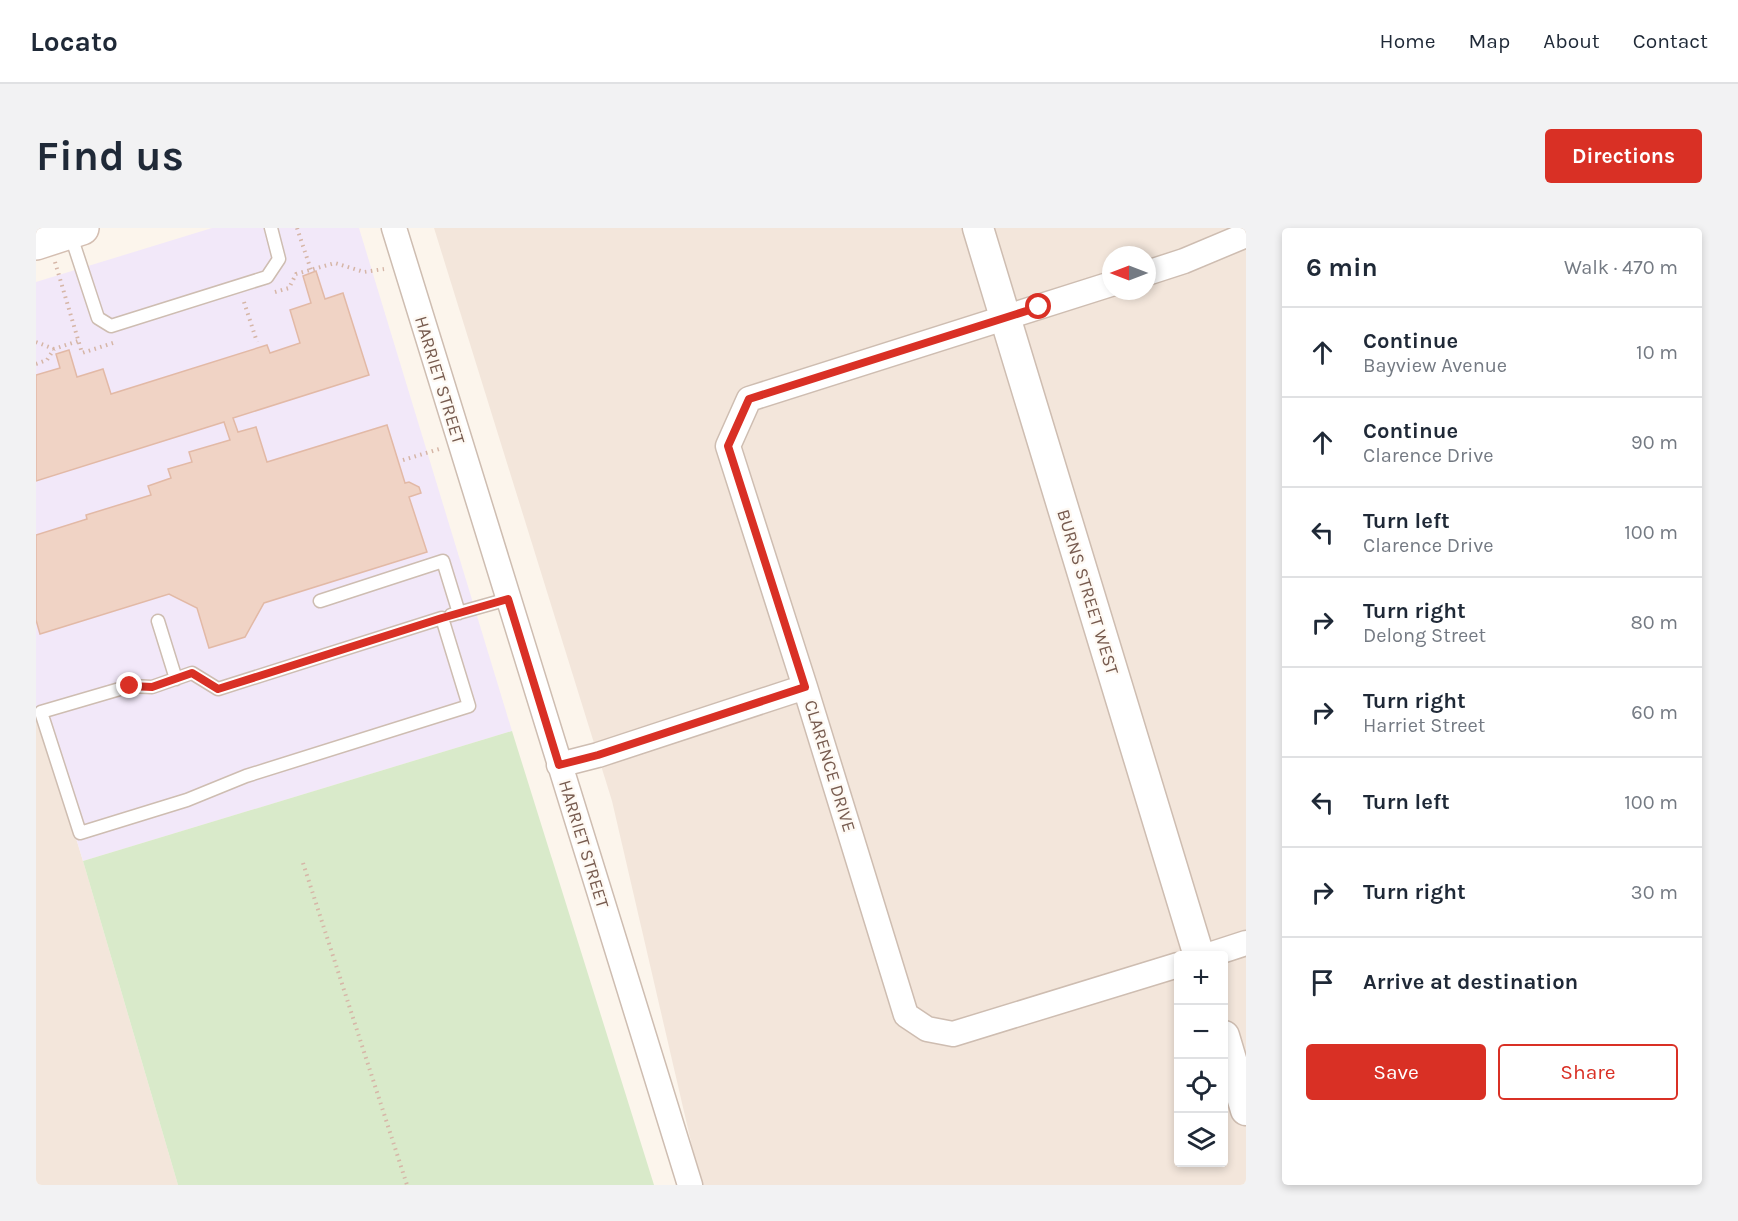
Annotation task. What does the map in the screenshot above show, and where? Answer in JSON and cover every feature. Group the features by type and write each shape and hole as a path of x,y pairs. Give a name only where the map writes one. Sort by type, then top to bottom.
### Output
{"main road":[{"path":"36,243 76,230"}],"street":[{"name":"HARRIET STREET","path":"394,228 690,1185"},
{"name":"BURNS STREET WEST","path":"978,228 1197,951"},
{"path":"1156,270 1246,235"},
{"name":"CLARENCE DRIVE","path":"1102,287 749,399 728,446 906,1015 927,1029 953,1034 1174,966"},
{"path":"559,765 598,755 805,687"},
{"path":"1221,951 1246,943"},
{"path":"1228,1049 1246,1110"}],"lane":[{"path":"76,230 98,318 111,326 267,277 279,259 271,228"},
{"path":"320,601 443,561 459,613"},
{"path":"442,618 469,706 246,776 187,800 80,833 41,712 130,686 152,687 192,673 218,689 442,618 508,599"},
{"path":"158,621 176,679"}],"path":[{"path":"297,228 311,270"},
{"path":"244,302 256,342"},
{"path":"36,364 47,360 54,349 78,340"},
{"path":"36,342 54,349"},
{"path":"404,460 460,442"},
{"path":"303,863 407,1185"}],"shaded area":[{"path":"212,228 359,228 512,731 83,861 36,707 36,282"},
{"path":"434,228 1246,228 1246,1185 701,1185 612,801"},
{"path":"36,707 83,861 178,1185 36,1185"}],"green space":[{"path":"512,731 654,1185 178,1185 83,861"}],"building":[{"path":"316,271 325,299 343,293 369,375 233,418 238,432 256,427 267,462 387,425 405,483 409,482 419,487 421,493 409,497 427,552 264,603 245,637 209,648 197,608 169,594 40,634 36,620 36,535 87,519 86,515 151,495 148,486 171,478 168,469 192,462 189,452 230,440 224,422 36,481 36,375 60,368 56,354 69,350 77,377 103,369 111,394 267,345 270,353 300,343 290,310 311,303 303,276"}],"route":[{"path":"130,686 152,687 192,673 218,689 508,599 559,765 598,755 805,687 728,446 749,399 1039,307"}]}
